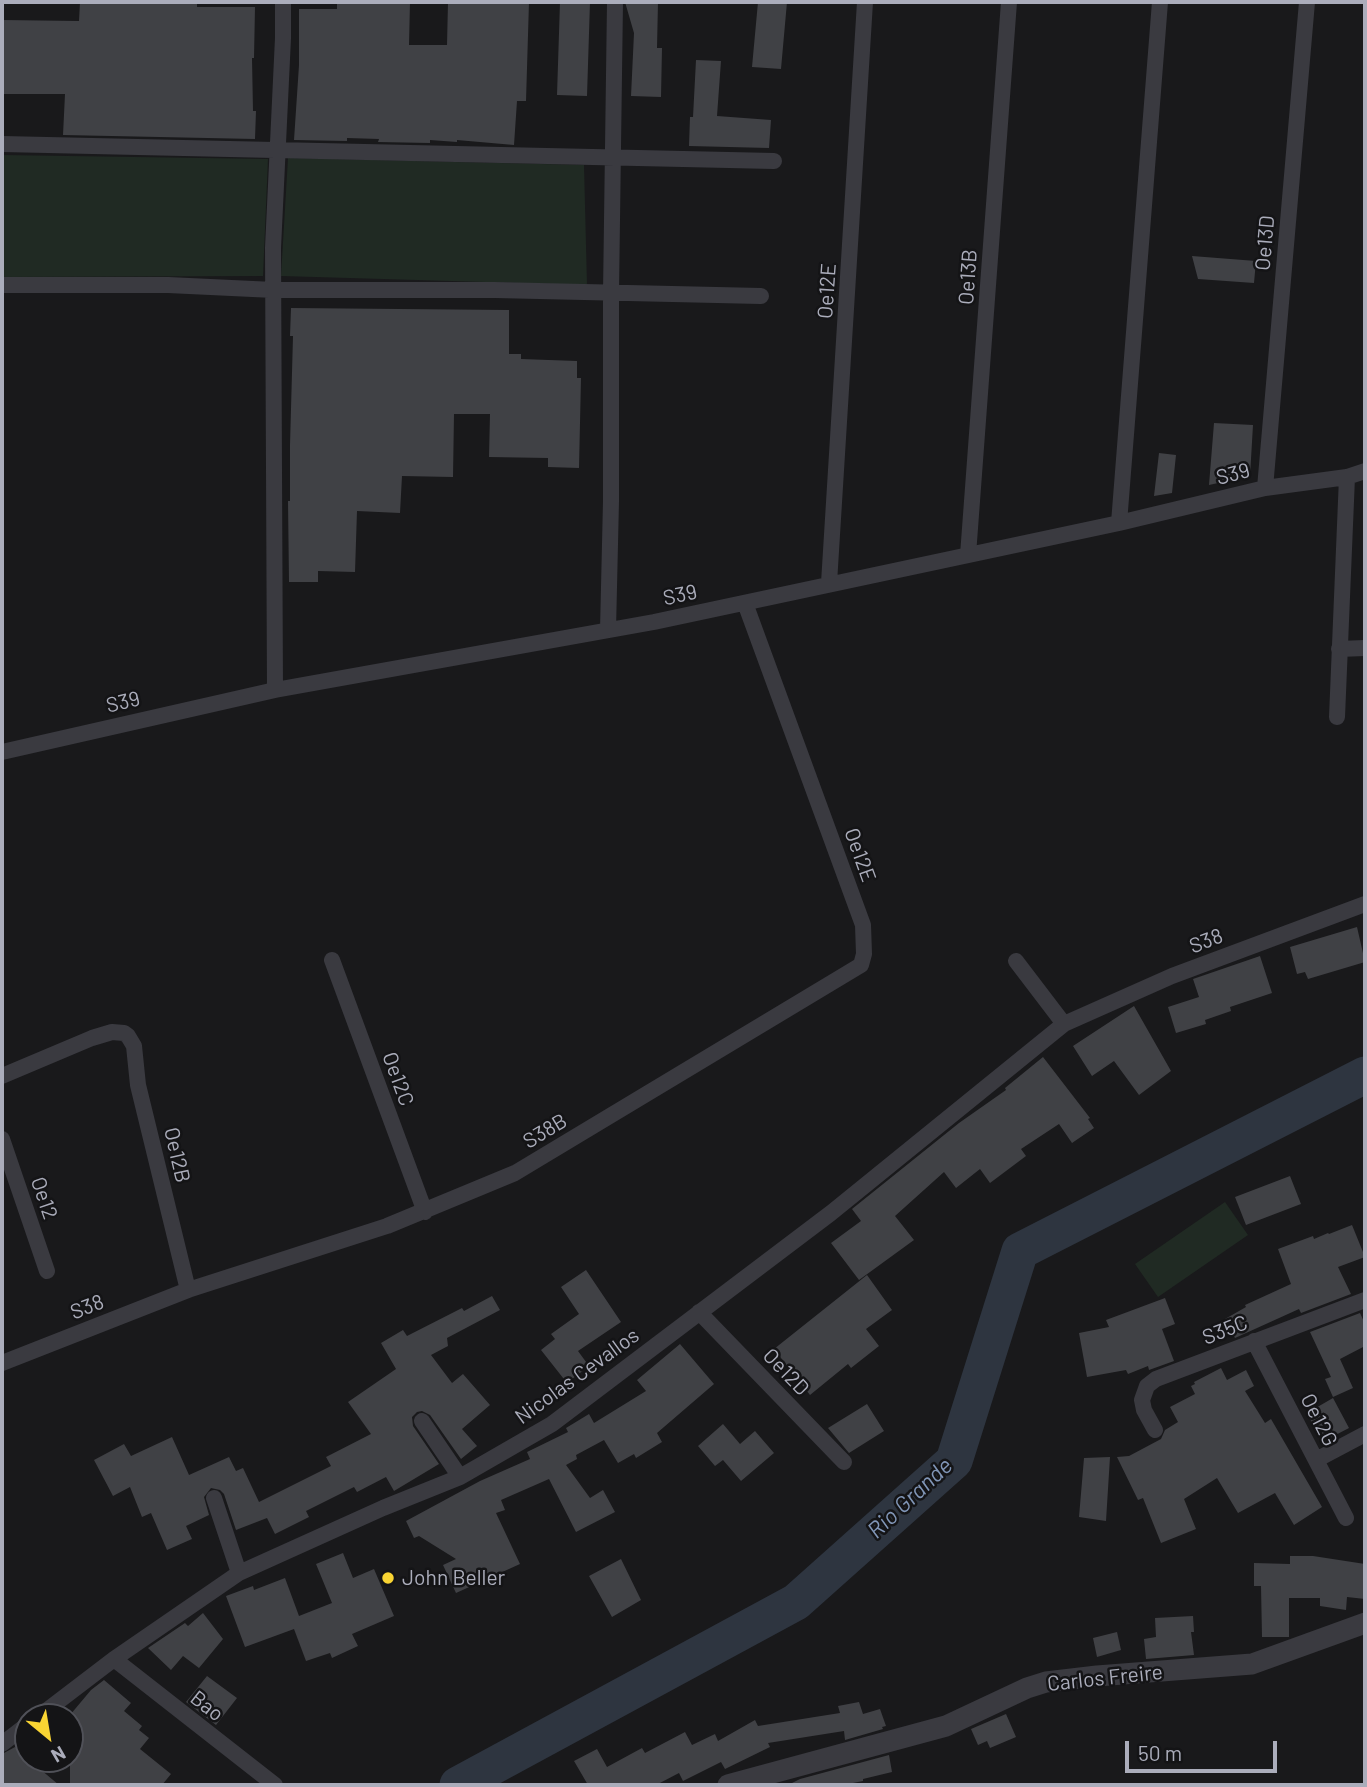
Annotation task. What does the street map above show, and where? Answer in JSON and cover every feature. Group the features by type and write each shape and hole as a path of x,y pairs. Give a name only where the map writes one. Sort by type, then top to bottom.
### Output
{"street":[{"path":"275,690 273,248 283,2"},
{"path":"608,630 615,2"},
{"name":"Oe12E","path":"829,583 865,2"},
{"name":"Oe13B","path":"968,555 1009,2"},
{"path":"1119,523 1160,2"},
{"name":"Oe13D","path":"1265,488 1307,2"},
{"path":"2,144 774,161"},
{"path":"2,285 168,285 761,296"},
{"name":"S39","path":"2,752 275,690 745,603 1119,523 1265,488 1347,477 1365,471"},
{"path":"1337,717 1347,477"},
{"name":"Oe12E","path":"745,603 863,925"},
{"path":"1339,649 1365,648"},
{"name":"S38","path":"1064,1024 1172,976 1365,904"},
{"name":"S38B","path":"188,1290 425,1212 515,1174 861,965 864,954 863,925"},
{"name":"Oe12C","path":"332,960 425,1212"},
{"path":"1016,961 1064,1024"},
{"name":"Nicolas Cevallos","path":"56,1703 114,1659 239,1573 383,1508 460,1477 552,1424 831,1213 1064,1024"},
{"name":"Oe12B","path":"2,1076 112,1032 124,1033 132,1040 138,1085 188,1290"},
{"name":"Oe12","path":"2,1139 47,1271"},
{"name":"S38","path":"2,1363 188,1290"},
{"name":"S35C","path":"1155,1430 1144,1410 1142,1400 1147,1385 1156,1379 1365,1300"},
{"name":"Oe12D","path":"699,1312 844,1461"},
{"name":"Oe12G","path":"1254,1341 1346,1518"},
{"path":"422,1421 460,1477"},
{"path":"1316,1460 1365,1434"},
{"path":"214,1498 239,1573"},
{"name":"Carlos Freire","path":"728,1785 751,1782 946,1726 1027,1688 1046,1682 1251,1664 1365,1623"},
{"name":"Bao","path":"114,1659 275,1785"}],"shaded area":[{"path":"2,155 268,159 263,276 2,277"},
{"path":"288,158 584,165 587,285 281,276"},
{"path":"1225,1202 1248,1235 1158,1297 1135,1264"}],"building":[{"path":"80,2 197,2 197,7 255,7 252,58 255,139 63,135 65,94 2,94 2,20 79,21"},
{"path":"337,2 410,2 409,45 447,45 448,2 529,2 526,101 517,101 514,145 457,140 430,140 430,143 378,142 379,139 347,138 347,141 294,140 299,65 299,9 337,9"},
{"path":"560,2 590,2 587,96 557,95"},
{"path":"625,2 658,2 657,48 662,48 661,97 631,96 634,33"},
{"path":"758,2 787,2 781,69 752,67"},
{"path":"696,60 721,61 717,116 771,120 769,148 689,146"},
{"path":"1192,256 1256,261 1254,283 1198,279"},
{"path":"291,308 509,310 509,354 521,354 521,359 577,361 577,378 581,378 579,468 548,467 548,458 489,457 490,414 454,414 453,477 402,476 400,513 357,511 355,572 318,571 318,582 289,582 288,501 293,336 290,336"},
{"path":"1214,423 1253,425 1250,476 1209,485"},
{"path":"1159,453 1176,455 1172,493 1154,496"},
{"path":"1357,927 1365,962 1308,979 1305,972 1297,974 1290,947"},
{"path":"1260,956 1272,993 1230,1007 1231,1011 1205,1020 1206,1024 1176,1033 1168,1007 1199,997 1193,979"},
{"path":"1134,1006 1171,1071 1139,1095 1114,1061 1092,1076 1073,1046"},
{"path":"1043,1057 1090,1118 1088,1119 1094,1128 1072,1143 1059,1124 1021,1149 1026,1156 990,1183 980,1169 956,1188 944,1172 895,1216 914,1240 859,1280 831,1243 861,1221 852,1209 959,1123 1006,1090 1005,1088"},
{"path":"1290,1176 1301,1204 1246,1225 1235,1197"},
{"path":"1352,1225 1365,1257 1338,1267 1351,1294 1301,1313 1299,1309 1235,1338 1225,1319 1246,1307 1245,1305 1291,1284 1278,1249"},
{"path":"586,1270 621,1322 578,1351 589,1366 567,1383 541,1350 555,1339 551,1334 579,1314 561,1287"},
{"path":"867,1275 892,1310 866,1329 879,1346 851,1368 848,1364 810,1395 774,1349"},
{"path":"492,1296 500,1310 447,1338 448,1346 431,1355 452,1383 463,1374 490,1405 462,1429 477,1446 461,1459 430,1415 417,1412 412,1417 413,1426 439,1464 394,1491 386,1477 357,1492 354,1487 306,1511 309,1517 275,1534 267,1518 236,1530 224,1494 211,1488 204,1497 209,1515 186,1526 192,1539 167,1550 151,1513 142,1517 130,1487 113,1496 94,1460 124,1444 131,1456 172,1437 189,1475 229,1457 236,1471 243,1468 259,1502 331,1466 326,1457 371,1434 348,1402 396,1369 381,1343 403,1330 407,1336"},
{"path":"1165,1298 1175,1324 1162,1329 1174,1361 1149,1370 1148,1366 1128,1374 1126,1370 1087,1377 1079,1333 1109,1327 1106,1320"},
{"path":"1360,1313 1365,1324 1365,1346 1340,1359 1353,1388 1333,1397 1325,1379 1331,1377 1310,1332"},
{"path":"680,1344 714,1384 657,1433 662,1442 636,1458 634,1454 618,1463 604,1440 576,1455 577,1459 566,1465 590,1498 603,1490 615,1512 576,1532 549,1479 501,1500 505,1510 496,1513 520,1564 456,1593 443,1565 456,1559 419,1536 414,1538 406,1521 480,1481 530,1459 527,1452 568,1432 566,1428 589,1414 594,1423 646,1391 637,1380"},
{"path":"1221,1368 1227,1380 1246,1370 1254,1386 1245,1391 1265,1423 1271,1419 1322,1507 1294,1525 1275,1493 1238,1513 1217,1478 1184,1499 1196,1529 1161,1543 1143,1498 1138,1500 1117,1457 1129,1456 1161,1439 1165,1430 1178,1422 1170,1407 1195,1394 1191,1386 1194,1382"},
{"path":"1333,1398 1349,1428 1322,1442 1307,1413"},
{"path":"867,1404 884,1431 849,1453 828,1428"},
{"path":"723,1424 740,1444 755,1431 774,1453 741,1481 723,1460 715,1466 698,1446"},
{"path":"1110,1457 1106,1521 1079,1517 1084,1458"},
{"path":"343,1553 353,1578 374,1569 394,1616 352,1634 358,1646 332,1658 330,1653 306,1661 294,1629 245,1647 226,1596 253,1586 254,1590 285,1578 299,1616 332,1603 316,1564"},
{"path":"1290,1556 1313,1556 1365,1564 1365,1599 1347,1597 1346,1610 1320,1606 1320,1598 1289,1598 1289,1637 1262,1637 1261,1586 1254,1586 1254,1563 1290,1564"},
{"path":"621,1559 641,1600 612,1617 589,1576"},
{"path":"203,1613 223,1639 199,1668 183,1656 171,1670 148,1648 185,1623 188,1626"},
{"path":"1193,1616 1194,1632 1191,1632 1194,1655 1146,1659 1144,1639 1156,1637 1155,1618"},
{"path":"1117,1632 1121,1650 1097,1657 1093,1638"},
{"path":"207,1676 237,1698 216,1725 186,1702"},
{"path":"104,1680 131,1703 124,1711 142,1726 139,1730 149,1738 140,1749 171,1774 162,1785 70,1785 70,1773 84,1773 84,1703 80,1703"},
{"path":"859,1702 863,1714 880,1709 886,1726 882,1727 883,1729 845,1740 844,1731 768,1743 770,1747 725,1769 721,1762 683,1781 679,1773 656,1785 588,1785 574,1761 597,1749 607,1767 642,1748 645,1753 685,1732 692,1745 715,1734 718,1741 755,1720 758,1726 840,1713 838,1706"},
{"path":"1006,1714 1016,1737 990,1748 987,1741 978,1745 971,1729"},
{"path":"14,1748 14,1773 45,1773 59,1785 2,1785 2,1754"},
{"path":"889,1755 892,1772 863,1781 843,1785 788,1785 800,1779"}],"waterway":[{"name":"Rio Grande","path":"458,1785 796,1602 954,1461 1020,1251 1365,1075"}],"place":[{"name":"John Beller","path":"388,1578"}]}
